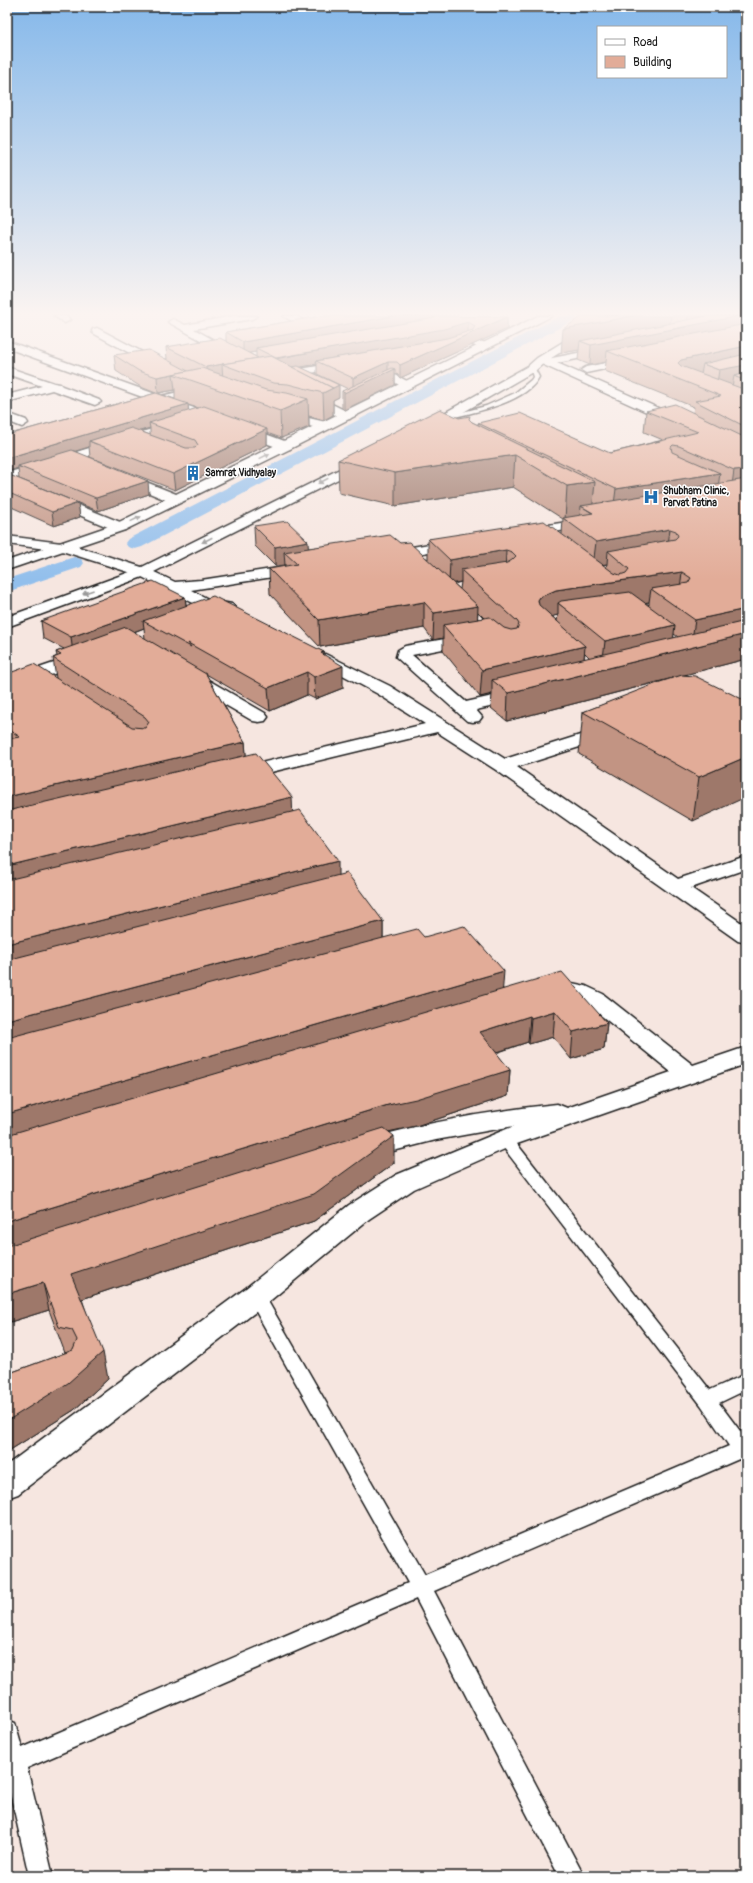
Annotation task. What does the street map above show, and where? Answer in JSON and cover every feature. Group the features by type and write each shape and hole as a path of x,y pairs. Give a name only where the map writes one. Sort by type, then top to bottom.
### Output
{"street":[{"path":"128,408 142,404"},
{"path":"171,404 286,446"},
{"path":"325,404 346,416"},
{"path":"331,407 338,404"},
{"path":"7,566 120,527 370,404"},
{"path":"413,435 469,404"},
{"path":"636,404 688,426"},
{"path":"267,413 326,426"},
{"path":"7,477 204,416"},
{"path":"7,417 22,423"},
{"path":"133,438 155,446"},
{"path":"7,622 143,572 380,452"},
{"path":"73,456 95,466"},
{"path":"110,472 176,499"},
{"path":"7,480 21,486"},
{"path":"42,494 120,527"},
{"path":"515,540 549,541 536,531 599,514"},
{"path":"7,532 82,540 157,565 225,596 232,610"},
{"path":"7,540 64,547 143,572 206,604 232,610"},
{"path":"374,557 474,541"},
{"path":"405,552 416,563 463,555"},
{"path":"174,587 201,585 311,567"},
{"path":"201,615 232,610"},
{"path":"475,720 404,657 404,653 412,649 485,637"},
{"path":"302,646 384,690 503,766 746,936"},
{"path":"7,685 100,652"},
{"path":"177,669 259,718"},
{"path":"35,675 54,688"},
{"path":"462,708 538,691"},
{"path":"404,702 443,692"},
{"path":"223,778 440,726"},
{"path":"503,766 623,726"},
{"path":"676,886 745,864"},
{"path":"528,998 558,989 578,990 595,999 690,1075"},
{"path":"7,1484 256,1296 359,1212 405,1182 505,1139 746,1055"},
{"path":"342,1156 388,1142 509,1117 588,1110"}],"lane":[{"path":"15,1762 421,1587 744,1452 707,1400 505,1139"},
{"path":"256,1296 421,1587 572,1876"},
{"path":"707,1400 746,1382"},
{"path":"7,1731 42,1876"}],"building":[{"path":"117,404 188,404 7,458 7,435"},
{"path":"259,404 297,404 280,411"},
{"path":"675,404 746,438 746,469 734,470 679,446 673,445 671,447 672,452 720,473 616,489 478,423 520,413 610,453 698,432 646,411"},
{"path":"701,404 746,404 746,427"},
{"path":"204,406 267,429 173,474 89,441 131,428 186,448 195,448 198,445 195,440 149,423"},
{"path":"440,409 459,418 470,416 469,419 472,422 595,482 567,486 515,455 395,473 338,460"},
{"path":"72,450 148,481 96,498 18,466"},
{"path":"7,474 78,503 52,512 7,492"},
{"path":"746,479 746,609 695,620 651,589 688,583 691,578 682,572 556,590 540,597 538,600 539,605 585,646 482,670 443,625 490,617 504,628 511,630 517,629 519,624 517,621 461,570 507,563 516,556 512,552 506,550 450,560 428,539 544,521 614,573 620,575 626,573 629,569 608,551 675,539 678,536 676,531 670,529 596,542 563,518 593,513 581,506"},
{"path":"287,521 308,541 275,547 254,526"},
{"path":"390,535 400,543 409,542 478,606 434,613 424,602 319,620 269,569 297,564 284,552"},
{"path":"153,581 185,597 71,637 41,621"},
{"path":"630,592 675,625 605,641 558,603 561,601"},
{"path":"213,596 324,652 321,653 343,666 314,677 307,672 268,688 188,643 191,647 143,621"},
{"path":"746,621 746,634 508,693 492,680"},
{"path":"126,627 206,674 245,742 7,797 7,739 20,737 7,728 7,674 34,664 132,727 145,728 149,722 145,717 53,658 61,655 56,652"},
{"path":"682,675 695,676 746,701 746,757 699,777 583,712 660,682"},
{"path":"256,753 292,797 7,866 7,811"},
{"path":"300,810 338,861 7,944 7,880"},
{"path":"347,873 383,921 7,1020 7,960"},
{"path":"464,926 504,971 7,1114 7,1038 417,929 424,937"},
{"path":"562,972 607,1023 573,1032 555,1011 531,1018 530,1016 480,1032 510,1070 416,1099 388,1105 7,1221 7,1135"},
{"path":"384,1128 394,1136 314,1194 71,1274 103,1352 68,1383 7,1421 7,1374 73,1350 77,1340 72,1330 59,1327 43,1283 7,1294 7,1246"}],"waterway":[{"path":"135,543 402,404"},
{"path":"7,586 74,563"}],"place":[{"name":"Samrat Vidhyalay","path":"193,473"},
{"name":"Shubham Clinic, Parvat Patina","path":"651,497"}]}
